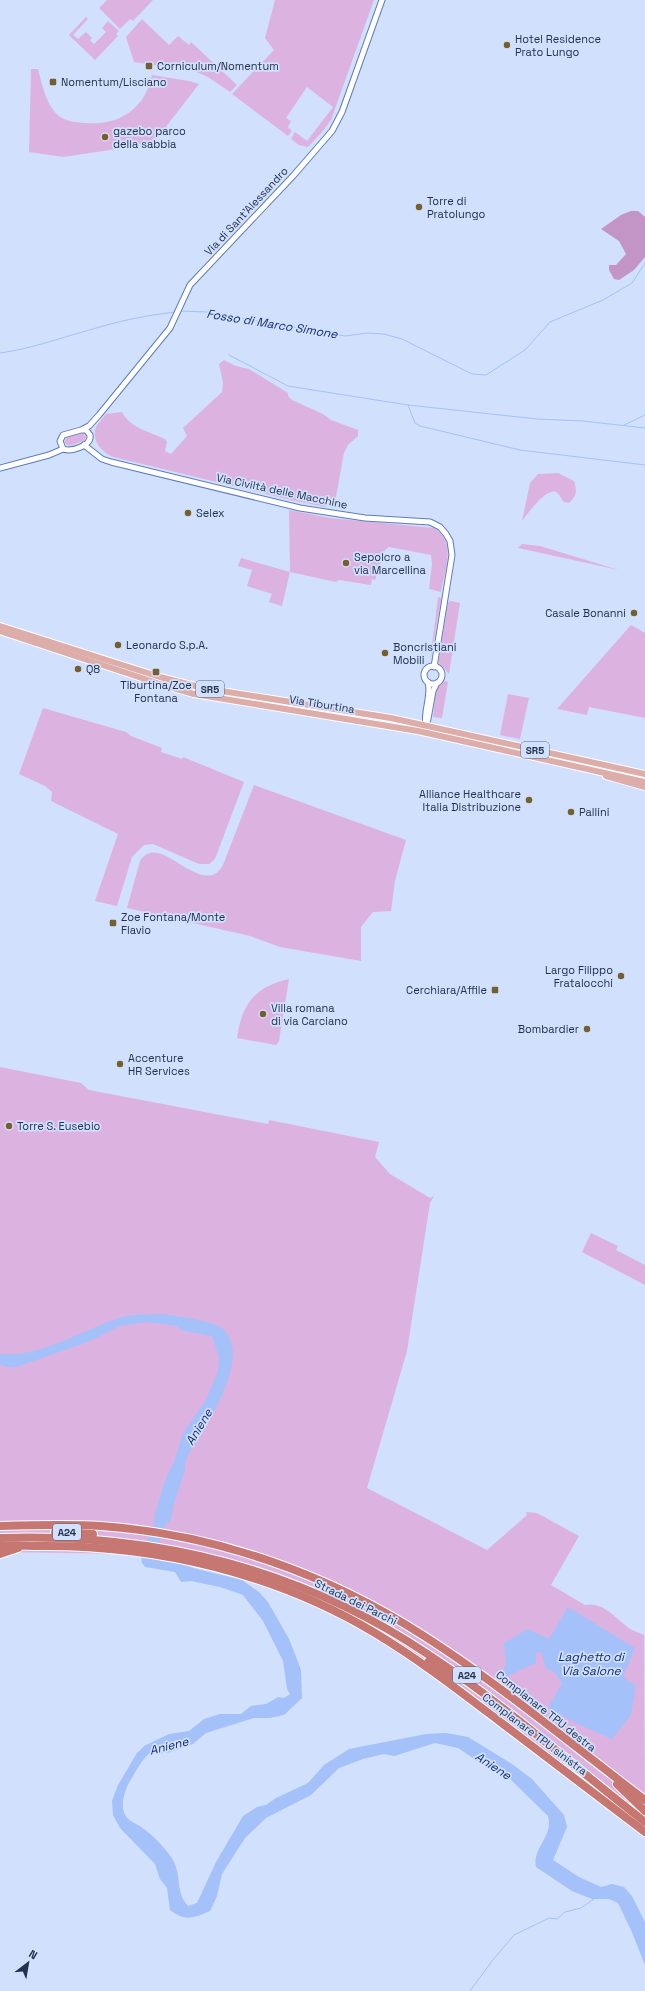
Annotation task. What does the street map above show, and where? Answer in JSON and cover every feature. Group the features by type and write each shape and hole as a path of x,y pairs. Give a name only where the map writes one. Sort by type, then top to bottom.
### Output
{"highway":[{"path":"0,1521 51,1524"},
{"name":"Complanare TPU destra","path":"0,1526 51,1524 135,1529 193,1539 266,1560 341,1590 408,1626 486,1678 589,1759 645,1800"},
{"name":"Strada dei Parchi","path":"0,1533 68,1532 132,1544"},
{"name":"Strada dei Parchi","path":"0,1538 65,1538 132,1544 176,1545 238,1560 265,1575 337,1603 408,1642 487,1696 645,1822"},
{"name":"Complanare TPU sinistra","path":"0,1546 132,1544 206,1565 265,1575 374,1632 425,1666 645,1832"},
{"path":"0,1554 28,1546"},
{"name":"Strada dei Parchi","path":"265,1575 344,1601 427,1647 479,1684 645,1815"},
{"path":"374,1632 392,1640 466,1685 562,1756"},
{"path":"589,1759 645,1811"}],"main road":[{"name":"Via Tiburtina","path":"0,626 160,677 203,688 310,704 426,725 645,774"},
{"name":"Via Tiburtina","path":"0,631 194,694 359,720 424,732 645,782"},
{"path":"597,771 614,779 645,787"}],"street":[{"name":"Via di Sant'Alessandro","path":"63,449 60,441 63,435 83,429 95,419 170,328 176,318 190,285 293,176 333,129 342,112 382,0"},
{"name":"Via di Sant'Alessandro","path":"84,445 89,442 95,419"},
{"path":"83,429 90,436 98,454"},
{"path":"0,468 50,455 63,449 67,450 84,445"},
{"name":"Via Civiltà delle Macchine","path":"84,445 110,462 297,507 351,516 433,524 444,531 451,546 451,559 434,667"},
{"path":"424,732 428,719 433,691 442,675 439,668 434,667 429,668 426,671 425,676 429,689 424,718 426,725"},
{"path":"428,682 437,683"}],"shaded area":[{"path":"107,0 153,0 133,21 130,19 120,29 99,8"},
{"path":"275,0 374,0 331,120 308,147 299,145 291,139 295,132 307,141 333,107 307,87 286,118 291,121 288,127 292,131 288,136 232,94 274,50 265,38"},
{"path":"86,17 88,19 73,35 78,39 86,32 92,38 90,40 94,44 106,32 102,28 108,21 119,31 116,34 118,36 95,60 69,35"},
{"path":"142,19 169,45 178,36 189,45 191,42 237,85 230,92 208,77 194,71 134,62 126,37"},
{"path":"31,69 38,69 45,94 51,106 59,116 79,123 109,122 129,113 137,106 143,97 149,87 152,75 199,84 155,141 63,157 29,152"},
{"path":"631,211 638,211 645,217 645,257 634,270 619,280 614,279 609,270 609,265 616,265 626,254 619,241 601,229 621,215"},
{"path":"224,360 236,366 249,369 288,393 288,396 292,400 323,414 331,420 358,430 358,436 348,445 344,453 335,502 332,505 327,504 326,507 295,501 113,457 101,449 98,445 95,432 98,424 106,414 122,412 135,426 165,439 167,442 165,451 171,454 187,436 183,428 222,392 223,383 219,364"},
{"path":"82,432 86,437 84,441 69,446 64,443 67,436"},
{"path":"558,473 574,481 576,491 574,498 569,503 564,502 556,492 547,494 542,497 522,521 530,483 538,474"},
{"path":"289,510 330,518 434,528 441,534 445,541 448,557 441,592 429,589 432,564 431,555 389,547 385,550 375,580 372,579 371,585 339,580 336,582 290,572"},
{"path":"522,544 540,546 619,570 518,548"},
{"path":"241,558 290,572 282,606 269,602 272,594 247,586 252,570 238,566"},
{"path":"438,597 441,598 441,601 430,662"},
{"path":"451,601 460,603 449,674 439,663 439,658 448,602"},
{"path":"631,625 645,633 645,718 589,707 587,715 557,709"},
{"path":"445,681 448,682 442,718 433,717 436,689"},
{"path":"508,694 529,698 520,739 500,735"},
{"path":"43,708 126,732 131,736 162,748 161,752 182,759 183,757 244,782 215,859 209,864 199,864 153,844 144,845 132,857 117,906 95,901 118,834 51,801 52,792 45,786 19,774"},
{"path":"254,785 406,840 395,881 391,911 373,912 361,927 361,961 280,947 250,936 127,908 140,861 147,854 156,853 165,856 195,873 205,875 215,874 223,865"},
{"name":"Villa romana di via Carciano","path":"289,979 279,1041 276,1045 237,1038 242,1015 252,998 267,987 277,982"},
{"path":"0,1067 81,1083 89,1090 268,1124 269,1120 379,1142 375,1157 390,1174 430,1198 434,1196 430,1203 407,1351 367,1488 487,1550 527,1515 526,1512 537,1513 579,1536 551,1585 585,1605 599,1606 605,1609 632,1630 644,1635 645,1835 578,1783 411,1660 356,1625 278,1590 243,1579 162,1558 132,1554 0,1552"},
{"path":"591,1233 618,1246 616,1250 645,1265 645,1285 582,1252"}],"water":[{"name":"Aniene","path":"165,1314 206,1322 220,1327 225,1331 231,1342 233,1355 231,1369 220,1398 185,1462 185,1470 173,1507 171,1520 165,1525 155,1555 193,1568 242,1580 259,1592 268,1602 289,1639 301,1670 302,1698 284,1715 270,1718 254,1718 206,1733 193,1744 171,1752 158,1754 154,1750 145,1758 130,1780 125,1791 123,1803 125,1814 128,1819 152,1835 173,1860 176,1866 181,1895 184,1901 188,1906 197,1903 216,1862 243,1816 257,1807 266,1805 276,1798 308,1783 324,1765 349,1749 426,1734 446,1733 468,1737 512,1764 532,1779 564,1815 567,1827 553,1860 579,1877 601,1887 612,1884 624,1887 632,1896 645,1922 645,1965 618,1903 609,1899 592,1899 572,1891 536,1867 537,1854 548,1830 548,1816 506,1775 493,1767 479,1762 458,1748 435,1743 394,1756 384,1754 363,1759 339,1768 311,1795 266,1818 245,1838 222,1874 217,1896 210,1911 190,1918 176,1914 170,1910 167,1888 160,1879 155,1864 120,1828 113,1815 112,1801 118,1785 137,1753 144,1746 169,1734 189,1731 204,1719 220,1714 241,1714 251,1706 266,1704 278,1697 284,1698 290,1694 287,1689 283,1661 263,1621 243,1595 220,1587 191,1581 181,1582 175,1572 145,1567 142,1563 141,1556 154,1524 155,1513 167,1475 174,1462 183,1433 206,1400 218,1371 219,1357 212,1336 180,1330 177,1326 147,1322 120,1326 90,1341 17,1367 5,1367 0,1364 0,1354 31,1352 46,1348 124,1316"},
{"name":"Laghetto di Via Salone","path":"568,1607 635,1648 623,1677 636,1686 631,1715 612,1739 580,1725 548,1708 562,1683 556,1674 545,1667 542,1653 536,1652 536,1663 505,1677 502,1673 506,1664 504,1643 528,1629 549,1639"}],"waterway":[{"name":"Fosso di Marco Simone","path":"181,311 207,312 345,336 368,333 384,334 402,339 472,374 486,375 525,350 550,322 603,300 632,283 645,263"},
{"name":"Fosso di Marco Simone","path":"0,353 33,346 119,322 176,312"},
{"path":"229,355 288,386 408,405 537,419 583,421 645,428"},
{"path":"408,405 415,423 420,426 520,450 645,465"},
{"path":"624,425 645,415"},
{"path":"470,1991 492,1961 514,1935 549,1918 557,1919 565,1912 581,1908 594,1899"}],"place":[{"name":"Hotel Residence Prato Lungo","path":"507,45"},
{"name":"Corniculum/Nomentum","path":"149,66"},
{"name":"Nomentum/Lisciano","path":"53,82"},
{"name":"gazebo parco della sabbia","path":"105,137"},
{"name":"Torre di Pratolungo","path":"419,207"},
{"name":"Selex","path":"188,513"},
{"name":"Sepolcro a via Marcellina","path":"346,563"},
{"name":"Casale Bonanni","path":"634,613"},
{"name":"Leonardo S.p.A.","path":"118,645"},
{"name":"Boncristiani Mobili","path":"385,653"},
{"name":"Q8","path":"78,669"},
{"name":"Tiburtina/Zoe Fontana","path":"156,672"},
{"name":"Alliance Healthcare Italia Distribuzione","path":"529,800"},
{"name":"Pallini","path":"571,812"},
{"name":"Zoe Fontana/Monte Flavio","path":"113,923"},
{"name":"Largo Filippo Fratalocchi","path":"621,976"},
{"name":"Cerchiara/Affile","path":"495,990"},
{"name":"Villa romana di via Carciano","path":"263,1014"},
{"name":"Bombardier","path":"587,1029"},
{"name":"Accenture HR Services","path":"120,1064"},
{"name":"Torre S. Eusebio","path":"9,1126"}]}
